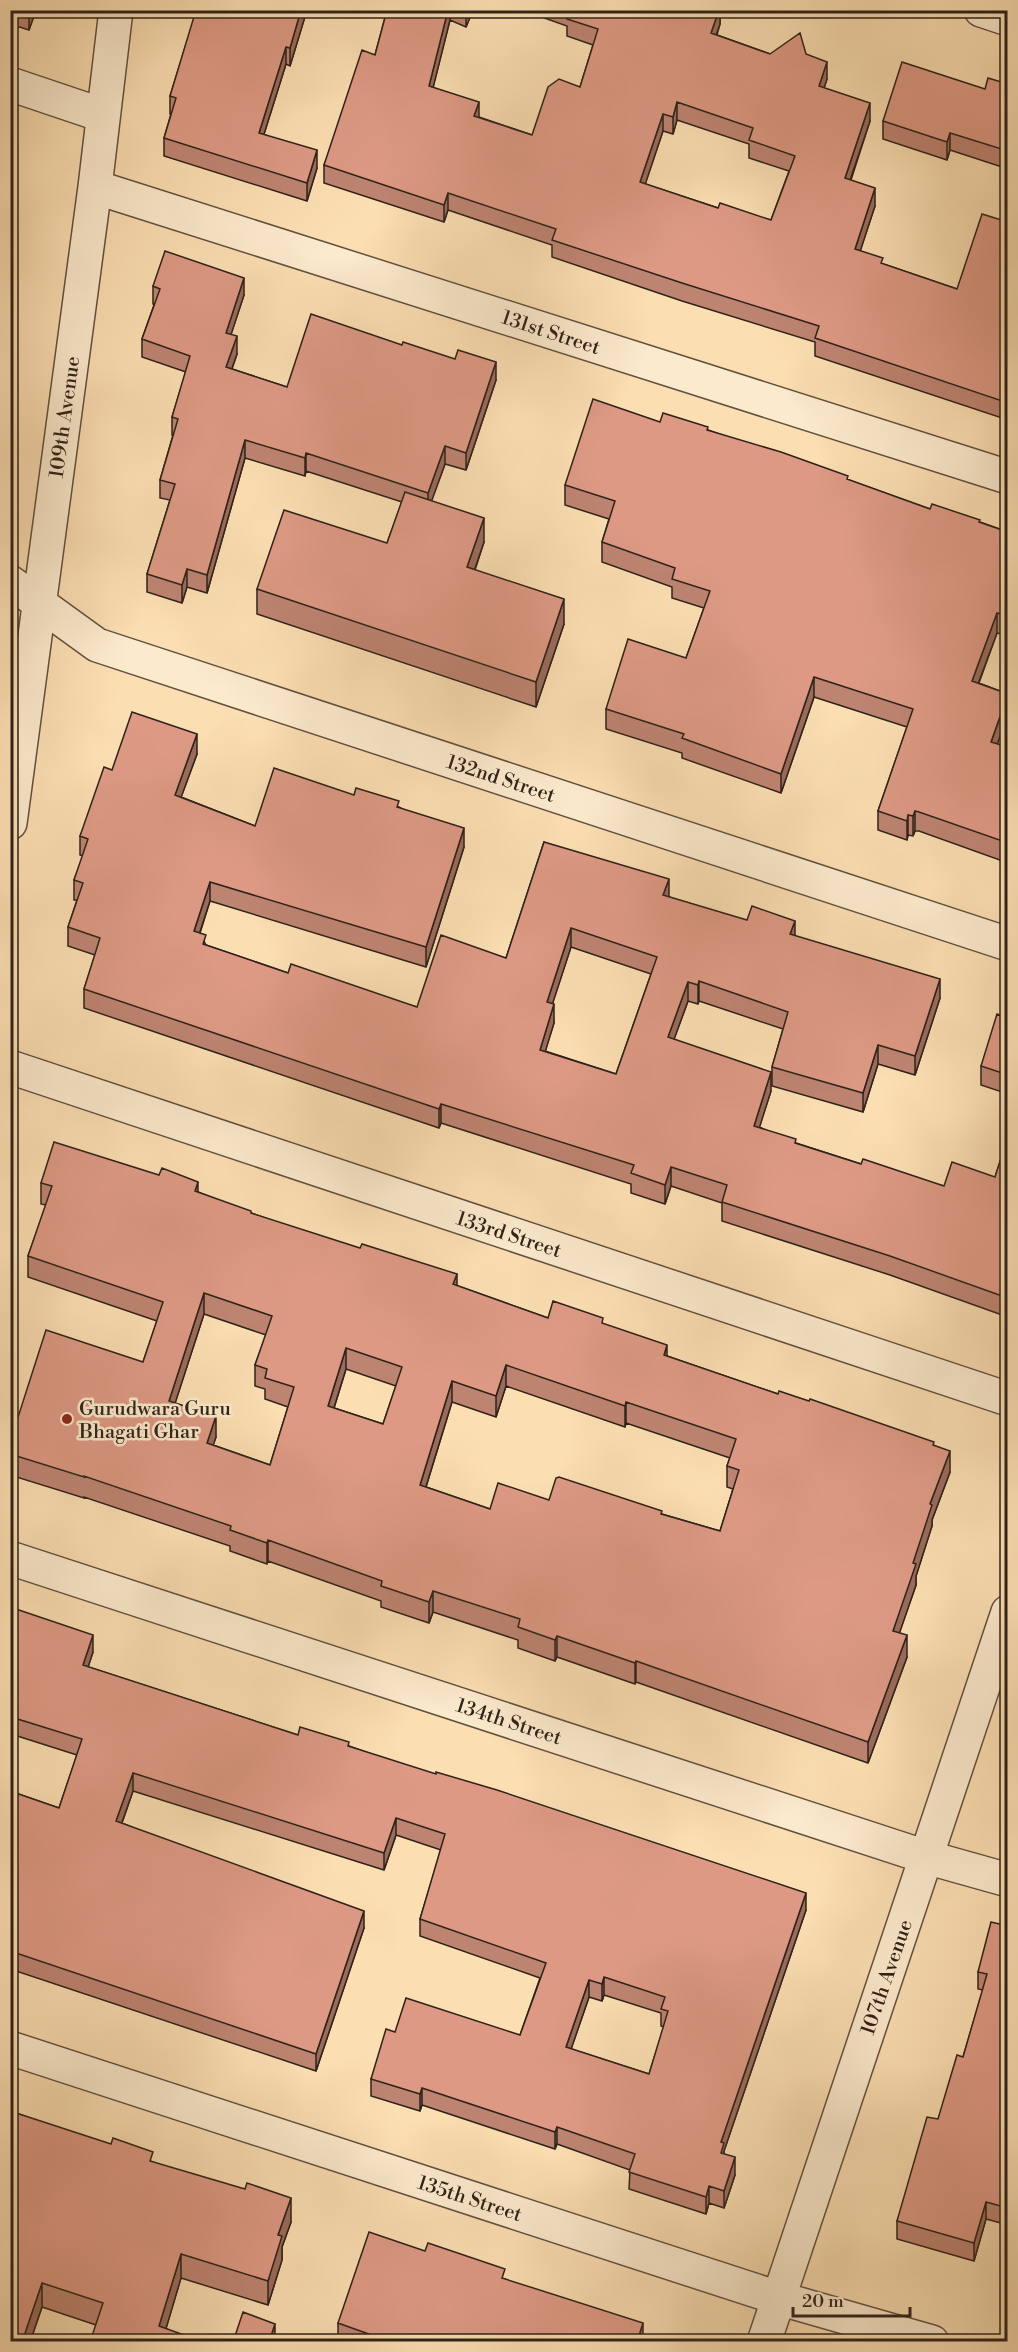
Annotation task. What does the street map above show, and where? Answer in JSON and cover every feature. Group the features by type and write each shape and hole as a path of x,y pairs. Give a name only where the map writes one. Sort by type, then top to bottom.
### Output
{"street":[{"name":"109th Avenue","path":"10,823 95,187 116,10"},
{"path":"981,10 1008,19"},
{"path":"10,84 102,115"},
{"name":"131st Street","path":"95,187 1008,477"},
{"name":"132nd Street","path":"10,582 97,645 1008,944"},
{"name":"133rd Street","path":"10,1067 1008,1399"},
{"name":"134th Street","path":"10,1558 926,1857 1008,1880"},
{"name":"107th Avenue","path":"764,2342 1008,1612"},
{"name":"135th Street","path":"10,2048 778,2298 932,2342"}],"building":[{"path":"196,10 301,10 290,48 286,47 259,133 317,150 307,183 164,138 176,98 170,96"},
{"path":"387,10 448,10 429,86 479,102 474,116 532,135 548,87 559,79 580,87 598,29 567,19 570,10 719,10 711,33 770,54 800,33 806,54 827,62 819,86 870,103 845,178 875,188 855,249 883,258 881,263 957,289 982,214 1008,222 1008,403 815,338 819,326 552,240 556,229 448,193 444,205 324,165 362,50 375,55","holes":["677,102 753,128 749,140 795,156 771,220 720,203 718,208 640,182 663,114 673,117"]},
{"path":"902,62 985,89 988,78 1008,84 1008,151 950,133 947,142 883,121"},
{"path":"10,135 16,137 10,155"},
{"path":"165,251 244,278 226,333 237,336 226,367 287,387 311,314 402,345 403,342 455,359 458,350 496,362 466,453 445,446 428,493 306,453 305,458 245,440 207,575 187,569 182,585 147,574 175,484 160,480 178,419 172,417 190,356 142,339 160,289 153,286"},
{"path":"593,399 660,422 663,413 708,427 707,430 781,452 930,509 932,504 1008,532 1008,616 997,613 972,681 1008,694 991,742 1008,747 1008,843 915,811 913,816 908,815 907,821 878,811 913,709 814,677 781,774 682,738 684,734 606,709 628,639 686,658 710,591 672,579 675,568 602,542 615,501 565,485"},
{"path":"405,492 484,518 467,567 564,599 536,682 257,589 284,510 387,543"},
{"path":"132,712 197,734 175,795 255,826 274,768 354,795 356,788 399,801 397,807 464,828 426,947 210,882 194,931 206,935 203,944 288,973 291,964 417,1007 441,935 506,958 544,842 669,879 663,895 747,920 752,906 795,921 790,934 940,979 915,1056 878,1045 863,1093 772,1067 788,1012 699,981 698,985 688,982 668,1037 771,1072 754,1126 796,1139 795,1143 861,1164 863,1159 944,1186 952,1162 995,1177 1008,1137 1008,1291 1005,1297 890,1256 722,1202 727,1185 671,1167 665,1185 631,1173 634,1165 441,1104 439,1109 84,989 100,938 68,927 83,883 74,880 88,839 80,836 104,767 112,770","holes":["571,928 657,957 616,1074 540,1050 554,1004 547,1002"]},
{"path":"997,1014 1008,1018 1008,1075 981,1066"},
{"path":"54,1142 159,1175 162,1168 198,1182 195,1191 251,1211 251,1213 360,1248 362,1244 457,1274 453,1284 548,1318 553,1301 603,1318 602,1323 667,1345 664,1355 778,1394 779,1391 809,1401 810,1399 934,1442 933,1445 950,1451 930,1504 932,1505 913,1563 916,1564 893,1631 907,1635 868,1742 636,1661 635,1663 557,1636 555,1640 518,1627 520,1619 433,1591 429,1602 381,1586 382,1581 268,1540 267,1543 230,1530 231,1526 84,1476 10,1454 10,1442 46,1330 143,1362 163,1302 28,1256 52,1186 41,1183","holes":["204,1293 272,1316 255,1365 267,1369 265,1378 294,1387 270,1465 207,1443 216,1416 169,1401","346,1348 402,1367 383,1424 328,1406","506,1365 625,1406 626,1402 736,1439 727,1466 739,1470 720,1531 661,1514 662,1511 559,1477 556,1478 549,1500 498,1483 490,1509 420,1485 452,1381 496,1396"]},
{"path":"10,1607 93,1635 83,1665 298,1735 300,1727 349,1742 348,1746 436,1774 436,1772 497,1790 806,1893 721,2142 724,2143 721,2153 735,2157 724,2191 709,2186 706,2197 629,2172 635,2154 557,2127 555,2132 422,2088 420,2094 371,2079 386,2029 395,2032 406,1998 520,2035 546,1963 420,1919 445,1834 396,1818 384,1853 133,1773 116,1821 364,1911 316,2054 10,1951 10,1791 59,1808 82,1739 11,1717 10,1720","holes":["604,1977 665,1997 661,2009 668,2011 649,2074 566,2047 589,1980 602,1984"]},
{"path":"991,1922 1008,1926 1008,2208 986,2202 974,2243 897,2221 927,2117 938,2119 957,2055 963,2057 987,1974 978,1972"},
{"path":"10,2111 111,2144 113,2138 153,2152 150,2161 245,2189 247,2183 291,2198 278,2235 282,2236 268,2281 181,2254 159,2326 184,2335 182,2342 90,2342 103,2303 42,2283 22,2342 10,2342"},
{"path":"369,2232 425,2251 428,2243 505,2269 502,2278 643,2323 637,2342 375,2342 377,2337 338,2323"},
{"path":"243,2312 275,2324 269,2342 233,2342"}],"place":[{"name":"Gurudwara Guru Bhagati Ghar","path":"67,1419"}]}
